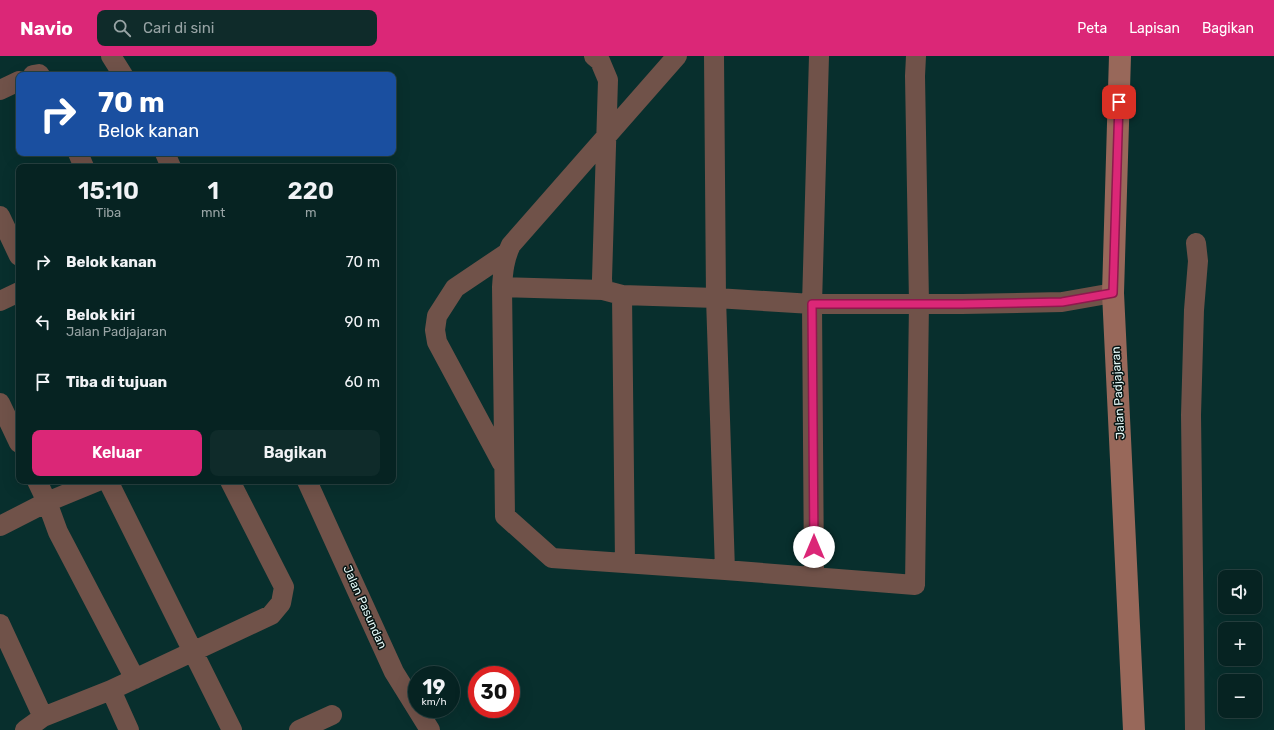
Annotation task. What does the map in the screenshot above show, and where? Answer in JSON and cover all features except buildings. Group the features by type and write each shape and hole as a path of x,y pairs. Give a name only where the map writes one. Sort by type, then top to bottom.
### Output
{"main road":[{"name":"Jalan Padjajaran","path":"1120,56 1113,293 1134,730"}],"street":[{"path":"111,56 121,72"},
{"path":"594,56 600,61 608,80 602,279 613,293 625,563"},
{"path":"676,56 511,245 507,253 502,287 505,516 552,558 915,585 919,303 915,76 916,56"},
{"path":"714,56 716,298 725,570"},
{"path":"814,577 812,304 818,56"},
{"path":"0,90 16,82"},
{"path":"0,216 16,250"},
{"path":"1195,730 1191,415 1194,310 1197,267 1196,243"},
{"path":"504,466 437,342 435,330 437,316 455,288 507,253"},
{"path":"502,287 812,304 1062,302 1113,293"},
{"path":"0,301 16,293"},
{"path":"6,408 16,435"},
{"path":"38,484 58,532 135,679"},
{"path":"0,526 47,502 91,484"},
{"path":"110,484 232,730"},
{"path":"25,730 43,717 111,690 271,615 281,603 284,587 232,484"},
{"name":"Jalan Pasundan","path":"308,484 394,672 430,730"},
{"path":"0,624 43,717"},
{"path":"111,690 129,730"},
{"path":"299,730 332,715"}],"route":[{"path":"814,547 812,304 1062,302 1113,293 1119,102"}]}
